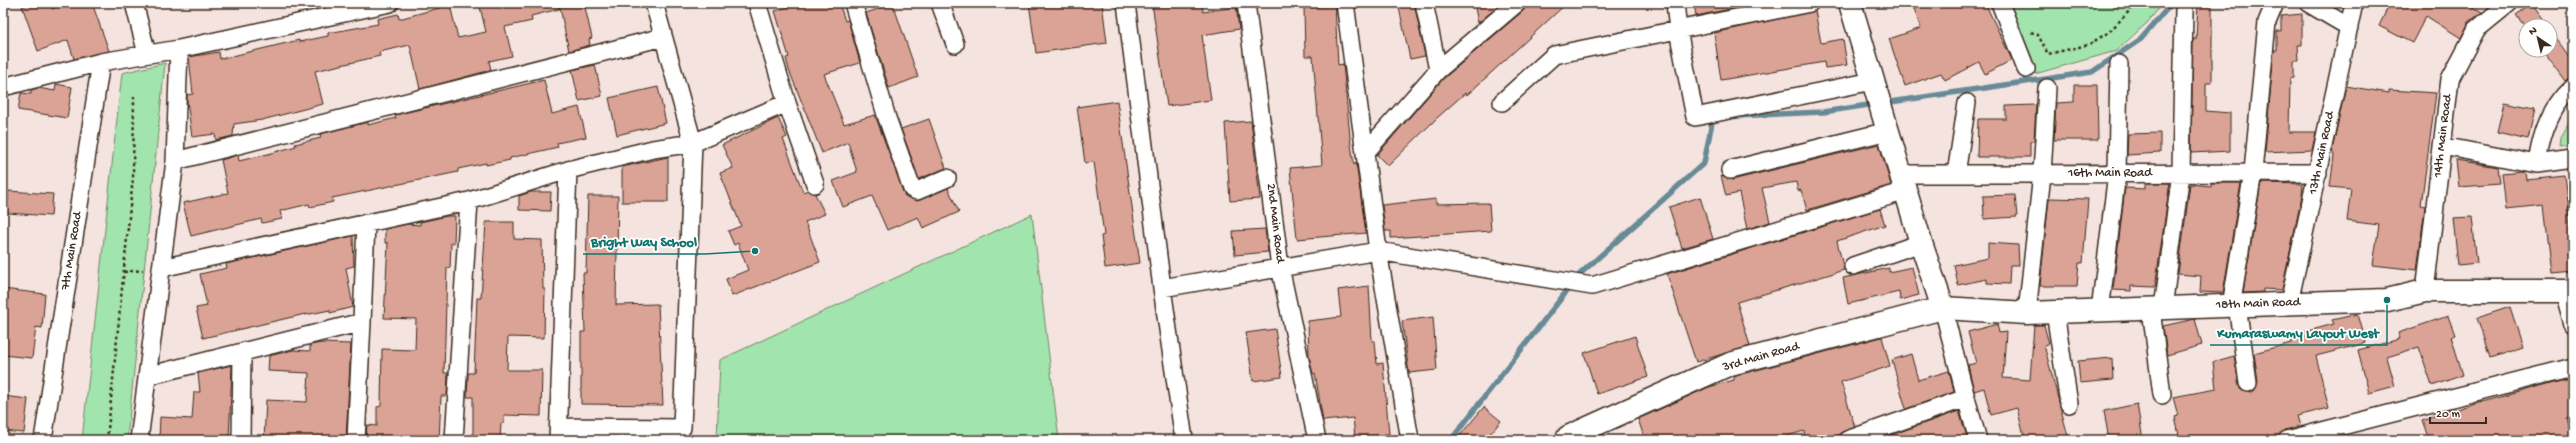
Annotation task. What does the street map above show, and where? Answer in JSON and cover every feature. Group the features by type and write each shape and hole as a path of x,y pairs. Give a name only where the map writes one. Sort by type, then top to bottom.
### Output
{"street":[{"path":"134,3 147,54"},
{"path":"3,87 101,62 180,49 390,3"},
{"path":"568,170 559,434 682,428 693,143 654,3"},
{"path":"757,3 787,103 815,184"},
{"path":"854,3 887,118 912,189 917,191 947,178"},
{"path":"940,3 955,44"},
{"path":"1126,3 1162,288 1184,440"},
{"name":"2nd Main Road","path":"1246,3 1280,267 1317,440"},
{"path":"1345,3 1378,251 1410,440"},
{"path":"1424,3 1438,70"},
{"path":"1675,3 1678,30 1695,117 1876,89"},
{"path":"1502,102 1554,55 1810,3"},
{"path":"1850,3 1943,308 1978,440"},
{"path":"2000,3 2026,69"},
{"path":"2248,383 2234,306 2253,172 2267,22 2275,3"},
{"path":"2308,3 2348,27"},
{"name":"13th Main Road","path":"2289,303 2354,3"},
{"name":"14th Main Road","path":"2425,292 2450,79 2476,30 2509,3"},
{"path":"1365,153 1438,70 1513,5"},
{"path":"2162,395 2157,308 2181,173 2184,10"},
{"path":"175,162 663,37"},
{"path":"138,440 175,162 180,49"},
{"name":"7th Main Road","path":"43,440 101,62"},
{"path":"2100,311 2117,173 2119,64"},
{"path":"2027,314 2042,174 2047,88"},
{"path":"2537,164 2541,138 2560,98 2573,88"},
{"path":"161,268 469,201 568,170 653,149 693,143 787,103"},
{"path":"1956,174 1966,103"},
{"path":"1730,170 1886,125"},
{"path":"2442,146 2537,164 2573,159"},
{"name":"16th Main Road","path":"1378,251 1571,284 1592,286 1904,182 1956,174 2318,173"},
{"path":"454,440 469,201"},
{"path":"356,440 366,224"},
{"path":"1853,266 1922,243"},
{"path":"1162,288 1378,251"},
{"name":"18th Main Road","path":"1943,308 2027,314 2387,300 2425,292 2568,292"},
{"path":"2568,292 2573,324"},
{"name":"3rd Main Road","path":"1564,439 1730,364 1943,308"},
{"path":"2055,312 2069,404"},
{"path":"147,376 362,322"},
{"path":"241,440 242,352"},
{"path":"2286,440 2573,367"},
{"path":"1847,440 1966,398"}],"path":[{"path":"2026,30 2038,35 2048,54 2088,45 2109,32 2137,3"},
{"path":"107,440 133,177 134,97"}],"green space":[{"path":"2008,3 2163,3 2147,23 2116,51 2035,74"},
{"path":"165,63 127,440 82,440 122,73"},
{"path":"2573,117 2573,145 2560,147 2561,138"},
{"path":"1032,214 1059,440 717,440 720,360"}],"building":[{"path":"32,3 50,3 52,9 70,3 92,3 109,51 74,59 68,40 38,51 22,6"},
{"path":"479,3 559,3 559,9 531,16 532,21 505,27 512,56 489,61 491,70 420,89 410,45 379,52 380,56 315,71 323,104 262,120 234,124 233,136 216,140 215,134 192,137 187,101 187,95 193,94 189,57 219,52 220,59 299,40 299,42 328,36 328,33 378,24 377,19 398,14 399,19 450,5 458,38 486,32"},
{"path":"559,3 584,3 592,38 589,39 590,45 569,51"},
{"path":"803,3 839,3 845,21 848,20 860,63 824,74 844,124 875,115 905,196 917,201 948,188 959,212 923,228 918,217 887,230 872,196 843,207 833,181 857,172 848,142 822,153 789,70 786,58 789,57 775,11"},
{"path":"1029,3 1102,3 1107,43 1036,53"},
{"path":"1152,3 1202,3 1203,12 1236,7 1239,29 1202,35 1211,100 1167,106"},
{"path":"1398,3 1414,3 1425,56 1410,59"},
{"path":"1474,3 1502,3 1478,23"},
{"path":"1527,3 1567,3 1467,95 1465,93 1437,118 1388,166 1377,155 1443,79 1523,11"},
{"path":"1694,3 1760,3 1696,16"},
{"path":"1912,3 1985,3 2012,60 1985,74 1979,62 1945,80 1941,73 1905,86 1889,39 1921,28"},
{"path":"2198,3 2212,3 2212,83 2206,83 2206,111 2230,113 2230,151 2191,153 2193,39 2196,39"},
{"path":"2390,3 2467,3 2482,12 2469,22 2461,38 2426,16 2412,43 2379,26"},
{"path":"893,4 918,77 889,88 866,13"},
{"path":"2532,4 2542,18 2518,18 2516,15"},
{"path":"1335,5 1338,65 1343,64 1350,137 1354,165 1356,163 1366,233 1297,239 1290,168 1322,165 1313,56 1305,56 1304,8"},
{"path":"1815,11 1821,43 1843,39 1847,65 1825,68 1824,62 1721,80 1714,33"},
{"path":"2302,14 2302,45 2298,45 2299,61 2294,61 2294,78 2290,79 2289,132 2316,132 2312,150 2265,152 2274,50 2277,50 2277,31 2281,31 2281,16"},
{"path":"2558,40 2573,61 2573,77 2565,81 2548,58 2558,58"},
{"path":"595,65 602,96 579,101 572,70"},
{"path":"544,80 552,114 579,107 586,137 557,143 558,147 510,158 510,160 486,165 486,163 458,169 458,172 332,198 333,202 310,207 309,204 280,211 282,219 262,223 261,219 191,236 183,203 228,193 221,160 238,155 239,161 272,153 296,146 295,144 321,138 320,134 368,122 368,125 396,118 395,115"},
{"path":"56,84 72,87 67,118 18,110 21,93 31,94 31,90 38,88 55,91"},
{"path":"2074,85 2097,85 2098,140 2054,140 2056,103 2074,102"},
{"path":"2346,86 2389,93 2389,90 2436,93 2421,205 2425,206 2417,270 2373,265 2379,225 2347,221 2351,189 2330,187 2334,156 2332,150"},
{"path":"658,87 666,123 617,135 609,98"},
{"path":"1117,101 1140,263 1105,268 1101,236 1104,235 1094,162 1085,163 1077,107"},
{"path":"2504,102 2535,108 2528,139 2497,132"},
{"path":"2036,105 2034,141 2030,141 2030,157 1977,157 1978,119 2006,119 2006,106"},
{"path":"778,118 787,137 783,139 803,192 808,190 815,194 825,214 805,222 820,262 732,296 726,279 748,270 738,243 734,245 728,231 741,226 720,173 733,168 722,145"},
{"path":"929,119 946,168 919,179 901,129"},
{"path":"1251,121 1260,199 1230,201 1225,123"},
{"path":"2160,133 2160,153 2127,155 2128,134"},
{"path":"1879,144 1891,185 1807,210 1801,190 1798,191 1796,182 1762,188 1770,222 1747,229 1739,193 1726,196 1721,176 1732,180"},
{"path":"668,157 668,202 622,202 622,167"},
{"path":"2456,160 2498,167 2500,184 2459,187"},
{"path":"2525,172 2526,180 2564,176 2573,249 2573,271 2552,273 2544,205 2506,209 2502,173"},
{"path":"2145,183 2170,183 2155,287 2131,286 2131,291 2113,290 2125,188 2145,189"},
{"path":"2211,183 2241,183 2223,293 2200,292 2201,276 2178,274 2190,184 2211,186"},
{"path":"2261,183 2303,184 2302,195 2282,290 2263,289 2263,292 2243,293"},
{"path":"8,191 53,194 51,216 7,213"},
{"path":"531,192 551,192 550,211 519,210 519,196"},
{"path":"2015,195 2017,217 1984,219 1983,196"},
{"path":"588,196 618,196 616,305 658,304 663,405 581,404 581,332 585,332 583,273 586,273"},
{"path":"1700,197 1713,239 1682,248 1669,207"},
{"path":"2049,198 2088,199 2083,263 2079,263 2077,286 2040,286"},
{"path":"1436,199 1436,204 1489,203 1491,231 1391,238 1391,231 1385,231 1382,205"},
{"path":"1880,209 1885,225 1837,241 1844,270 1737,302 1750,346 1696,362 1667,274"},
{"path":"447,216 455,216 454,243 451,243 450,268 447,268 444,373 448,373 447,396 441,396 439,440 366,440 367,425 377,426 377,407 381,406 382,349 415,350 416,319 384,318 388,243 385,243 385,229 408,224 420,225 420,222"},
{"path":"2472,217 2477,263 2458,265 2453,218"},
{"path":"486,222 514,222 514,239 542,240 543,289 545,289 544,338 508,337 507,370 542,370 541,416 504,415 504,423 501,423 500,440 473,440 473,397 467,397 468,373 474,373 477,298 481,298"},
{"path":"1265,229 1268,252 1235,255 1233,231"},
{"path":"353,236 354,266 346,268 353,307 330,313 330,310 305,314 203,338 196,308 207,306 200,274 227,268 226,264"},
{"path":"1988,243 2018,245 2019,265 2010,265 2009,284 1987,283 1987,279 1958,285 1954,265 1988,258"},
{"path":"1912,267 1919,295 1900,300 1899,292 1848,304 1843,278 1889,268 1889,272"},
{"path":"1369,286 1372,341 1375,341 1377,364 1383,363 1389,434 1355,437 1353,418 1323,421 1315,373 1313,374 1309,356 1308,321 1341,317 1338,290"},
{"path":"3,289 45,294 42,328 36,327 32,358 3,355"},
{"path":"2510,307 2523,347 2490,358 2477,318"},
{"path":"2358,314 2366,343 2316,356 2329,408 2297,416 2300,426 2285,430 2278,437 2265,440 2180,440 2175,417 2178,416 2173,397 2216,389 2213,362 2234,356 2240,389 2250,393 2254,391 2258,382 2254,353 2291,343 2289,336 2334,324 2332,320"},
{"path":"2448,316 2455,335 2451,336 2463,375 2432,386 2419,347 2387,357 2395,386 2369,393 2358,350 2400,339 2398,333"},
{"path":"1433,317 1437,370 1409,373 1402,321"},
{"path":"2195,319 2202,345 2167,355 2163,326"},
{"path":"1997,324 1999,333 2006,332 2003,378 2030,380 2034,325 2044,325 2049,344 2044,345 2069,440 2025,440 2017,408 1991,415 1984,388 1974,391 1968,365 1976,363 1968,332"},
{"path":"1275,329 1282,377 1253,381 1246,333"},
{"path":"1635,336 1648,377 1597,394 1584,353"},
{"path":"1882,337 1890,366 1841,382 1855,427 1840,433 1837,440 1805,440 1804,431 1773,440 1645,440 1638,419 1709,387 1734,380 1734,376"},
{"path":"321,343 351,344 346,440 264,440 266,400 307,402 309,373 268,371 269,356 293,350 310,351 310,345"},
{"path":"1911,354 1918,380 1949,371 1954,392 1906,409 1892,360"},
{"path":"2112,358 2113,380 2080,383 2078,361"},
{"path":"232,365 229,440 159,440 160,417 192,419 194,392 200,392 198,373"},
{"path":"2573,377 2573,416 2566,418 2573,440 2429,440 2422,420 2453,408 2454,410 2478,402"},
{"path":"3,396 28,399 24,433 3,431"},
{"path":"2137,404 2143,440 2109,440 2104,411"},
{"path":"1484,407 1501,421 1485,440 1456,440"},
{"path":"1959,411 1968,440 1877,440"}],"waterway":[{"path":"1884,103 2092,72 2141,39 2172,3"},
{"path":"1736,116 1823,112 1875,104"},
{"path":"1451,440 1580,274 1704,163 1713,117 1716,117"}],"place":[{"name":"Bright Way School","path":"755,251"},
{"name":"Kumaraswamy Layout West","path":"2387,300"}]}
